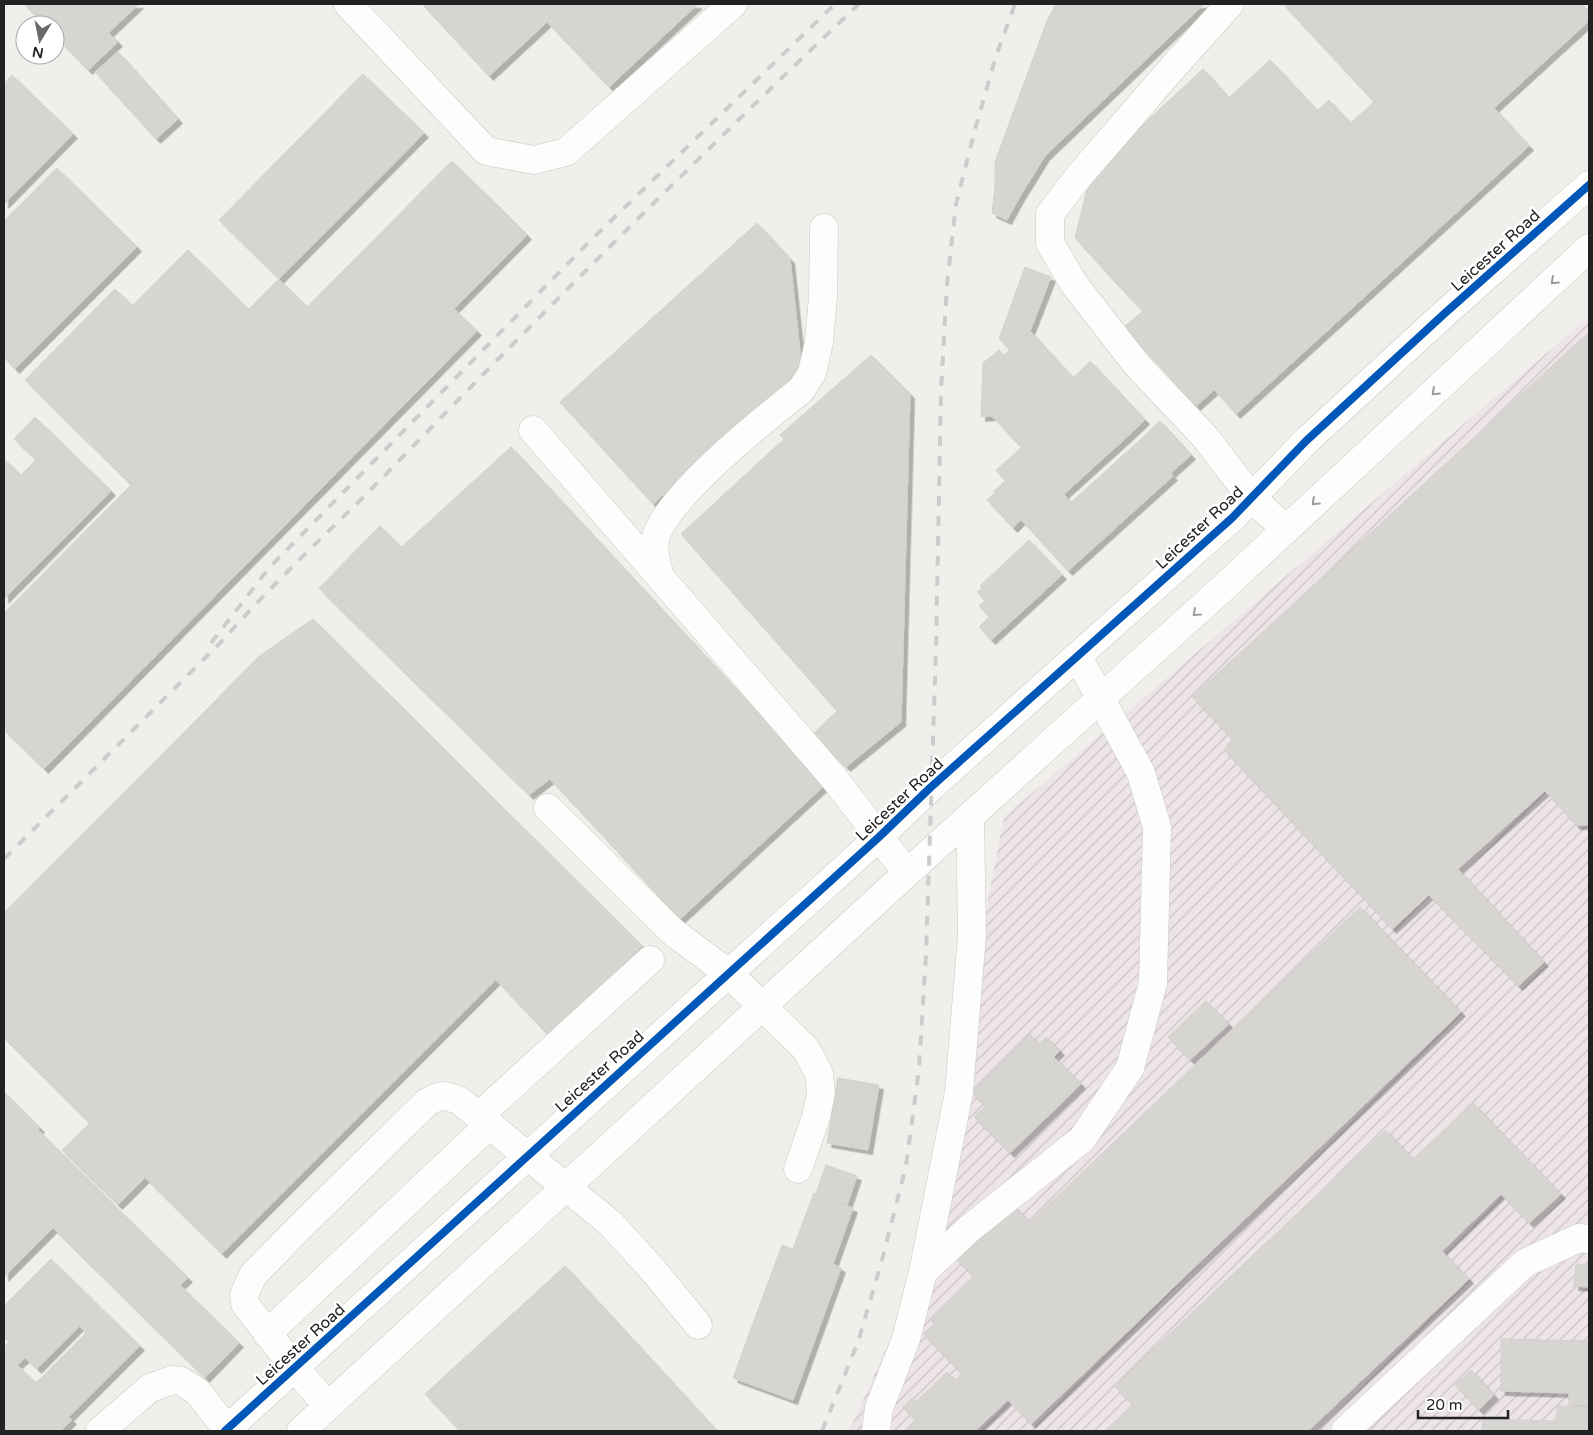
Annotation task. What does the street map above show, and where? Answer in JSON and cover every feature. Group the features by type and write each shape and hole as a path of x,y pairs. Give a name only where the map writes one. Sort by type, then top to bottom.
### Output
{"street":[{"path":"348,4 486,151 534,160 566,152 733,4"},
{"path":"1230,4 1174,65 1078,176 1050,214 1050,243 1074,284 1137,365 1205,437 1251,497 1286,530"},
{"name":"Leicester Road","path":"227,1431 931,788 1232,518 1306,440 1589,185"},
{"path":"660,577 655,558 655,540 660,527 674,504 703,474 801,390 812,373 819,342 823,297 824,228"},
{"path":"301,1431 764,1007 907,873 1101,700 1589,248"},
{"path":"533,430 833,777 907,873"},
{"path":"923,1272 969,1229 1082,1139 1130,1068 1153,982 1157,827 1141,773 1078,657"},
{"path":"548,808 673,932 728,973 806,1049 819,1074 821,1093 816,1117 798,1169"},
{"path":"876,1431 879,1408 906,1339 923,1272 958,1092 972,930 970,817"},
{"path":"267,1334 650,960"},
{"path":"328,1406 267,1334 245,1304 244,1295 254,1275 298,1229 426,1104 437,1096 447,1095 453,1098 485,1120 610,1223 653,1270 698,1325"},
{"path":"1345,1431 1525,1263 1579,1238 1589,1239"},
{"path":"100,1431 150,1388 172,1380 181,1381 198,1392 227,1431"}],"shaded area":[{"path":"1589,317 1589,1431 849,1431 912,1291 1004,817"}],"building":[{"path":"24,4 71,4 103,38 108,32 118,42 88,70 65,46 65,15 35,15"},
{"path":"71,4 139,4 103,38"},
{"path":"422,4 698,4 609,87 547,22 489,76"},
{"path":"1056,4 1204,4 1045,156 1007,220 992,213 995,162 1047,21"},
{"path":"1283,4 1481,4 1374,102"},
{"path":"1481,4 1582,4 1589,12 1589,21 1494,108 1529,146 1467,203 1374,102"},
{"path":"118,52 178,119 156,139 95,72"},
{"path":"1270,60 1312,105 1116,283 1075,238"},
{"path":"1203,69 1228,97 1075,238 1091,173"},
{"path":"363,74 424,133 279,279 219,220"},
{"path":"12,75 73,134 4,204 4,84"},
{"path":"1329,100 1350,123 1143,311 1116,283 1312,105 1317,111"},
{"path":"1374,102 1467,203 1337,322 1243,220"},
{"path":"452,161 512,220 192,545 131,485"},
{"path":"57,168 137,247 15,369 4,357 4,221"},
{"path":"512,220 527,235 21,746 6,732"},
{"path":"1243,220 1337,322 1236,414 1143,311"},
{"path":"757,223 790,259 802,370 653,504 560,402"},
{"path":"188,250 249,310 103,457 42,397"},
{"path":"1025,267 1051,277 1030,331 1010,349 999,339"},
{"path":"279,279 307,307 131,485 103,457"},
{"path":"115,289 133,306 42,397 25,380"},
{"path":"454,309 477,331 44,769 21,746"},
{"path":"1143,311 1214,390 1196,406 1124,327"},
{"path":"1030,331 1127,437 1064,494 992,416 1016,394 993,369 1005,357 1004,355"},
{"path":"1589,332 1589,825 1576,825 1545,791 1458,869 1544,962 1518,986 1429,895 1392,929 1224,750 1232,739 1192,697"},
{"path":"999,350 1005,357 993,369 1016,394 992,416 981,417 983,363"},
{"path":"871,355 910,394 901,722 846,767 813,734 837,711 681,534 784,439 780,435"},
{"path":"1090,361 1145,420 1127,437 1073,378"},
{"path":"35,417 111,491 4,599 4,459 21,475 36,460 14,439"},
{"path":"1160,421 1191,455 1171,473 1140,440"},
{"path":"1140,440 1173,476 1068,571 1035,535"},
{"path":"511,447 825,785 680,919 550,779 529,795 337,606"},
{"path":"1021,448 1061,491 1025,524 994,491 1005,481 996,470"},
{"path":"131,485 192,545 6,732 4,729 4,613"},
{"path":"1061,491 1071,503 1035,535 1025,524"},
{"path":"996,492 1021,520 1013,528 987,500"},
{"path":"380,526 402,548 337,606 319,588"},
{"path":"1029,540 1062,575 991,640 979,627 989,617 979,606 985,601 977,592 982,588 980,586"},
{"path":"313,619 642,946 551,1038 496,980 215,701 258,657"},
{"path":"215,701 496,980 222,1254 4,1038 4,913"},
{"path":"1360,907 1461,1012 1031,1424 1008,1400 975,1431 904,1431 915,1420 903,1407 912,1398 916,1402 947,1372 954,1381 962,1374 923,1334 934,1324 930,1318"},
{"path":"1206,1001 1229,1024 1190,1060 1168,1037"},
{"path":"1030,1034 1039,1044 1046,1037 1060,1051 1054,1057 1081,1084 1010,1153 974,1117 985,1106 971,1092"},
{"path":"838,1078 879,1085 868,1150 827,1143"},
{"path":"4,1092 40,1128 4,1164"},
{"path":"1473,1103 1561,1194 1529,1223 1501,1194 1442,1251 1469,1279 1308,1431 1158,1431 1114,1386 1386,1130 1413,1159"},
{"path":"90,1123 145,1178 118,1205 62,1150"},
{"path":"38,1130 188,1278 180,1285 239,1343 205,1378 53,1228 40,1241 4,1206 4,1164"},
{"path":"826,1165 857,1176 847,1205 816,1194"},
{"path":"814,1193 853,1208 833,1264 841,1268 793,1400 733,1378 782,1245 793,1249"},
{"path":"1012,1204 1030,1222 974,1277 956,1259"},
{"path":"4,1206 40,1241 4,1277"},
{"path":"51,1259 99,1306 37,1369 4,1337 4,1306"},
{"path":"1576,1264 1589,1265 1589,1287 1574,1286"},
{"path":"565,1266 717,1431 460,1431 425,1394"},
{"path":"99,1306 140,1346 69,1417 72,1420 61,1431 4,1431 4,1348 9,1342 25,1358 17,1365 36,1383 86,1333 80,1326"},
{"path":"1501,1339 1589,1341 1589,1405 1569,1405 1569,1393 1501,1391"},
{"path":"1471,1370 1494,1395 1479,1410 1455,1385"},
{"path":"1133,1405 1158,1431 1105,1431"},
{"path":"1557,1406 1589,1407 1589,1431 1482,1431 1483,1419 1556,1421"}],"railway":[{"path":"211,643 269,568 591,240 835,4"},
{"path":"4,859 226,637 286,573 370,491 505,352 859,4"},
{"path":"822,1431 858,1342 882,1260 906,1166 919,1069 926,955 936,648 941,391 947,284 956,204 996,56 1015,4"}],"cycle path":[{"path":"225,1431 879,837 931,787 1232,518 1306,441 1444,314 1589,185"}]}
